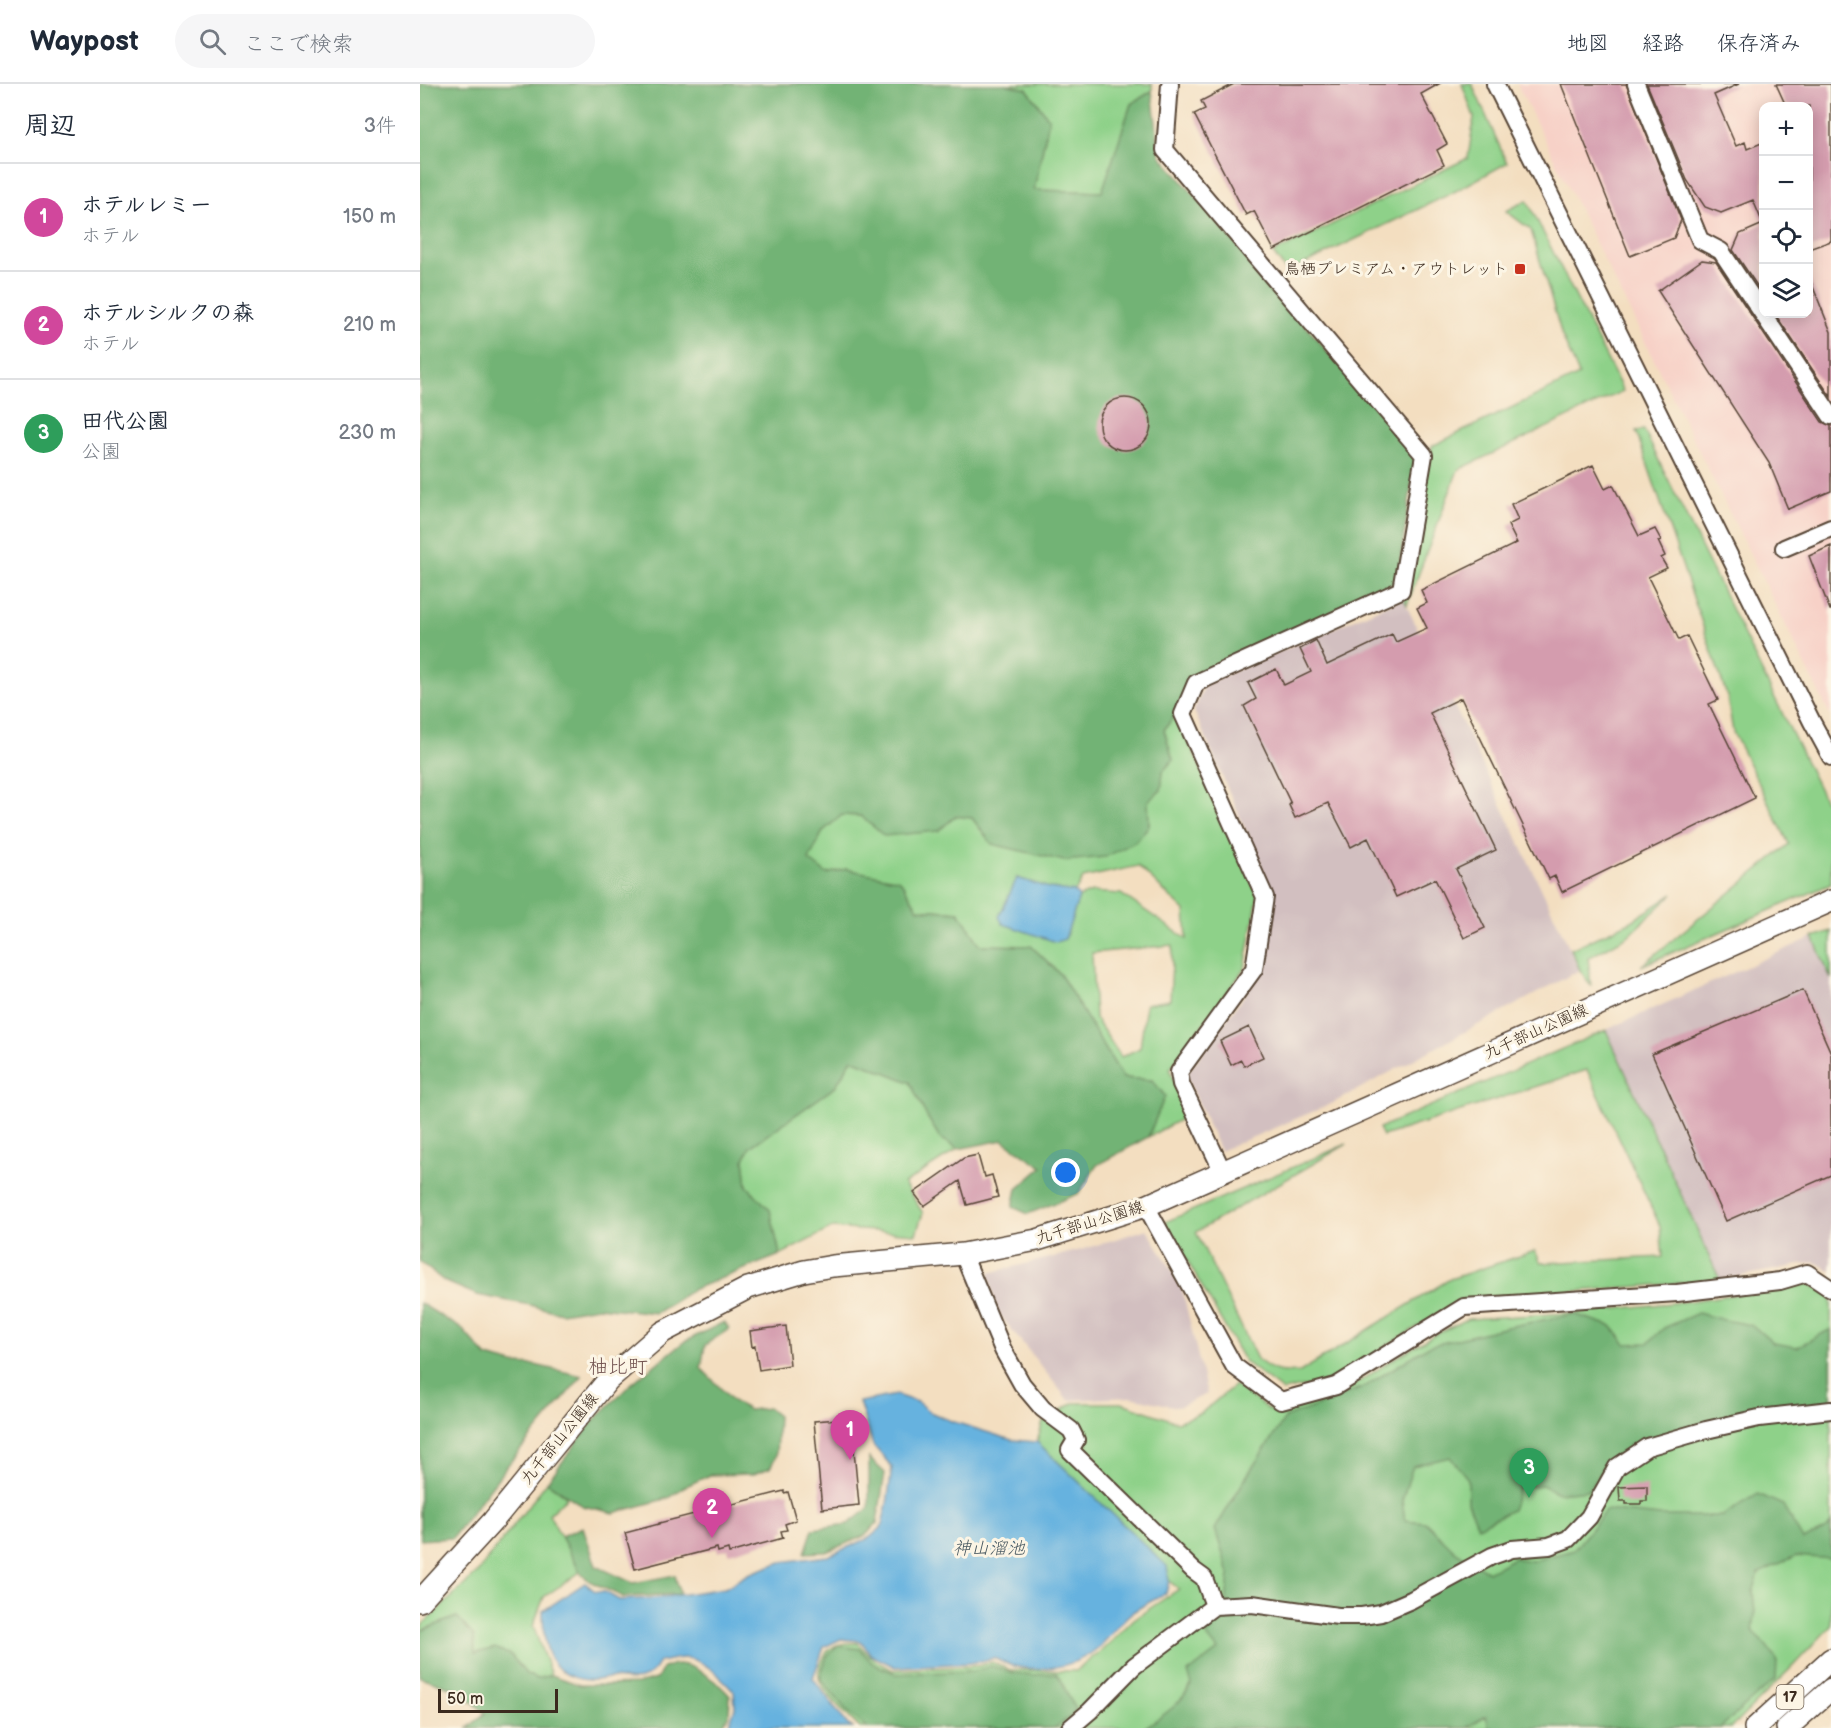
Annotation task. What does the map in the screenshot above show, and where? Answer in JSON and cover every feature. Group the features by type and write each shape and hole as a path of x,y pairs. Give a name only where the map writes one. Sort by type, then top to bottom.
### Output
{"main road":[{"name":"九千部山公園線","path":"420,1601 494,1521 608,1380 663,1332 748,1288 804,1271 833,1266 963,1254 1037,1240 1146,1206 1831,902"},
{"name":"17","path":"1755,1728 1829,1660"},
{"name":"17","path":"1787,1728 1831,1689"}],"street":[{"path":"1170,84 1165,150 1424,455 1401,590 1196,683 1183,714 1264,897 1254,969 1179,1072 1181,1084 1223,1172"},
{"path":"1495,84 1831,757"},
{"path":"1636,84 1700,240 1721,251 1831,416"},
{"path":"1784,548 1831,528"},
{"path":"1146,1206 1234,1366 1281,1401 1336,1386 1464,1307 1698,1291 1780,1281 1807,1273 1831,1289"},
{"path":"963,1254 1003,1350 1022,1384 1043,1408 1071,1430 1076,1440 1070,1450 1193,1570 1204,1578 1214,1606"},
{"path":"1070,1728 1134,1666 1214,1606 1252,1604 1338,1616 1381,1613 1411,1600 1492,1556 1512,1549 1549,1546 1568,1539 1589,1517 1617,1467 1647,1447 1759,1418 1831,1410"}],"shaded area":[{"path":"1517,84 1831,84 1831,717"},
{"path":"1403,598 1580,970 1331,1104 1220,1151 1186,1075 1263,970 1271,889 1194,711 1205,684"},
{"path":"1813,937 1831,979 1831,1271 1815,1262 1720,1280 1606,1030"},
{"path":"1147,1229 1181,1285 1207,1394 1178,1407 1130,1397 1068,1400 996,1310 989,1273 1081,1250"}],"green space":[{"path":"420,84 1004,84 1027,89 1049,119 1034,190 1102,192 1131,104 1152,91 1160,155 1416,455 1397,582 1192,676 1176,713 1164,730 1173,760 1163,771 1161,790 1148,801 1149,826 1135,842 1105,857 1064,861 992,844 972,818 956,816 938,831 884,836 861,816 842,815 823,831 809,860 827,874 846,869 900,880 918,909 959,912 980,945 1031,946 1060,974 1123,1078 1152,1080 1165,1096 1148,1137 1097,1165 1078,1194 1028,1214 1013,1207 1017,1189 1042,1167 1003,1140 958,1149 940,1138 910,1082 852,1059 835,1087 750,1147 744,1159 747,1186 770,1210 780,1255 694,1289 656,1313 598,1307 561,1313 477,1295 444,1281 420,1262"},
{"path":"1004,84 1152,84 1152,91 1131,104 1103,192 1034,190 1049,119 1027,89"},
{"path":"1462,84 1472,84 1507,163 1454,192 1287,272 1273,253 1468,158 1474,117"},
{"path":"1527,200 1623,391 1458,470 1407,605 1403,598 1432,446 1579,375 1562,336 1531,230 1506,211"},
{"path":"1644,430 1831,813 1831,884 1641,966 1789,844 1733,732 1727,696 1636,431"},
{"path":"1176,713 1258,896 1245,968 1170,1069 1185,1117 1148,1137 1165,1096 1152,1080 1123,1078 1060,974 1031,946 980,945 959,912 918,909 846,869 827,874 808,861 823,831 842,815 861,816 938,831 956,816 972,818 992,844 1149,826 1148,801 1161,790 1163,771 1173,760 1164,730","holes":["1138,866 1185,911 1187,939 1121,894 1092,892 1079,897 1065,939 1017,878 1049,888 1075,892 1083,878","1173,945 1170,1000 1146,1004 1140,1048 1121,1057 1095,1018 1092,953"]},
{"path":"1673,894 1628,936 1588,958 1591,986 1580,970 1571,949 1632,921"},
{"path":"1831,931 1831,979 1813,937"},
{"path":"1606,1030 1720,1280 1460,1300 1331,1381 1283,1391 1245,1362 1165,1222 1347,1144 1196,1232 1257,1359 1277,1371 1300,1372 1450,1279 1535,1251 1541,1263 1663,1257 1660,1226 1587,1070 1383,1136 1379,1128"},
{"path":"852,1059 910,1082 940,1138 958,1149 904,1184 923,1213 916,1234 832,1228 780,1255 770,1210 747,1186 744,1159 750,1147 835,1087"},
{"path":"1804,1281 1831,1295 1831,1626 1731,1728 860,1728 836,1704 821,1683 819,1670 826,1654 833,1647 847,1643 858,1643 874,1659 893,1670 978,1666 992,1662 1010,1670 1076,1671 1108,1645 1134,1619 1179,1589 1169,1581 1166,1566 1037,1442 1043,1422 1073,1403 1122,1403 1177,1422 1201,1413 1235,1385 1268,1409 1281,1415 1284,1411 1339,1395 1434,1335 1468,1319 1585,1312 1682,1302 1780,1288"},
{"path":"420,1303 462,1329 487,1357 582,1376 507,1466 452,1538 420,1540"},
{"path":"1698,1313 1752,1325 1773,1343 1797,1347 1831,1329 1831,1404 1747,1414 1632,1446 1606,1462 1589,1490 1558,1493 1542,1485 1519,1488 1512,1510 1478,1527 1468,1502 1468,1479 1450,1457 1413,1466 1402,1500 1405,1520 1425,1522 1456,1552 1488,1572 1514,1558 1532,1561 1574,1550 1606,1510 1660,1516 1722,1516 1758,1494 1783,1505 1803,1540 1827,1529 1831,1523 1831,1559 1796,1556 1759,1573 1753,1592 1755,1613 1753,1633 1777,1660 1776,1679 1720,1728 1489,1728 1486,1716 1466,1728 1144,1728 1176,1704 1192,1684 1188,1673 1218,1650 1206,1635 1212,1626 1225,1615 1229,1574 1215,1529 1286,1417 1367,1385 1429,1346 1574,1314 1611,1326 1626,1344 1648,1343 1664,1328"},
{"path":"724,1322 729,1329 705,1345 701,1368 734,1402 749,1410 768,1408 778,1416 776,1456 770,1468 754,1474 710,1475 686,1486 668,1498 614,1513 583,1506 547,1482 594,1420 632,1383 684,1342"},
{"path":"869,1458 885,1473 877,1523 866,1535 826,1552 805,1553 813,1529 848,1524 869,1508"},
{"path":"547,1482 567,1497 549,1514 580,1572 544,1597 533,1626 551,1675 537,1679 526,1674 511,1655 475,1653 457,1617 420,1631 420,1627 477,1573"},
{"path":"583,1527 596,1566 633,1583 675,1575 680,1594 623,1597 589,1581 580,1572 561,1536"},
{"path":"457,1617 474,1636 475,1653 495,1648 511,1655 526,1674 536,1679 551,1675 580,1685 637,1684 657,1679 663,1668 671,1665 691,1667 713,1680 730,1696 729,1715 721,1728 468,1728 485,1713 459,1690 420,1677 420,1631"},
{"path":"838,1646 860,1649 873,1664 897,1674 976,1671 991,1666 1014,1673 1034,1675 1056,1673 1076,1707 1071,1716 1054,1728 867,1728 847,1711 820,1678 827,1656"}],"water":[{"path":"1017,878 1049,888 1075,892 1079,897 1065,939 1056,942 1003,924 999,917"},
{"name":"神山溜池","path":"896,1395 917,1402 930,1412 951,1421 1012,1440 1037,1442 1167,1566 1169,1581 1166,1593 1130,1614 1104,1643 1083,1658 1045,1668 1018,1667 994,1658 971,1663 895,1667 871,1655 861,1641 841,1639 824,1647 813,1678 847,1724 853,1728 728,1728 735,1708 734,1691 707,1666 687,1658 659,1662 644,1678 633,1680 574,1678 556,1666 546,1647 543,1611 585,1583 595,1591 605,1592 619,1600 658,1598 725,1588 748,1574 781,1562 828,1556 869,1538 881,1528 892,1467 873,1445 859,1402"}],"building":[{"path":"1234,84 1439,84 1421,94 1447,144 1437,150 1444,165 1274,250 1254,211 1246,215 1194,114 1205,109 1201,101"},
{"path":"1561,84 1626,84 1681,220 1674,238 1630,256"},
{"path":"1647,84 1739,84 1714,95 1736,146 1745,142 1747,149 1759,144 1759,214 1753,200 1721,213 1705,207 1687,180"},
{"path":"1776,84 1831,84 1831,241 1813,248 1813,102 1784,102"},
{"path":"1759,226 1759,289 1733,250 1740,234"},
{"path":"1702,260 1716,262 1822,422 1831,426 1831,491 1788,509 1769,463 1658,291"},
{"path":"1813,287 1831,332 1831,397 1778,318 1813,318"},
{"path":"1120,398 1130,398 1144,405 1151,424 1144,443 1130,450 1120,450 1110,446 1103,439 1099,429 1099,419 1103,409 1110,402"},
{"path":"1593,465 1605,489 1613,485 1639,536 1655,529 1661,540 1658,541 1665,556 1661,558 1667,568 1648,577 1679,640 1687,636 1718,700 1709,704 1755,798 1562,892 1555,876 1549,879 1461,698 1430,713 1496,850 1456,869 1485,928 1464,938 1435,879 1396,897 1368,838 1351,847 1328,803 1295,818 1289,805 1291,804 1244,706 1256,699 1248,683 1276,669 1284,685 1311,672 1300,649 1316,640 1327,665 1392,634 1396,642 1427,628 1417,608 1427,603 1421,590 1517,543 1508,525 1518,520 1511,504"},
{"path":"1831,546 1831,610 1830,610 1809,556"},
{"path":"1803,990 1831,1053 1831,1175 1726,1221 1652,1054"},
{"path":"1249,1027 1263,1057 1244,1066 1241,1060 1231,1065 1220,1041"},
{"path":"978,1155 985,1177 992,1175 998,1197 967,1205 960,1181 924,1206 914,1193 964,1158"},
{"path":"786,1326 790,1365 759,1370 750,1331"},
{"path":"851,1418 859,1505 822,1509 814,1421"},
{"path":"1647,1486 1647,1501 1641,1501 1641,1504 1626,1504 1626,1501 1620,1501 1619,1487"},
{"path":"784,1491 784,1493 788,1492 796,1520 785,1524 787,1530 781,1531 783,1538 729,1553 728,1549 718,1552 717,1548 635,1569 625,1533"}],"place":[{"name":"鳥栖プレミアム・アウトレット","path":"1520,269"},
{"name":"ホテルレミー","path":"850,1460"},
{"name":"田代公園","path":"1529,1498"},
{"name":"ホテルシルクの森","path":"712,1538"}],"district":[{"name":"柚比町","path":"618,1367"}]}
